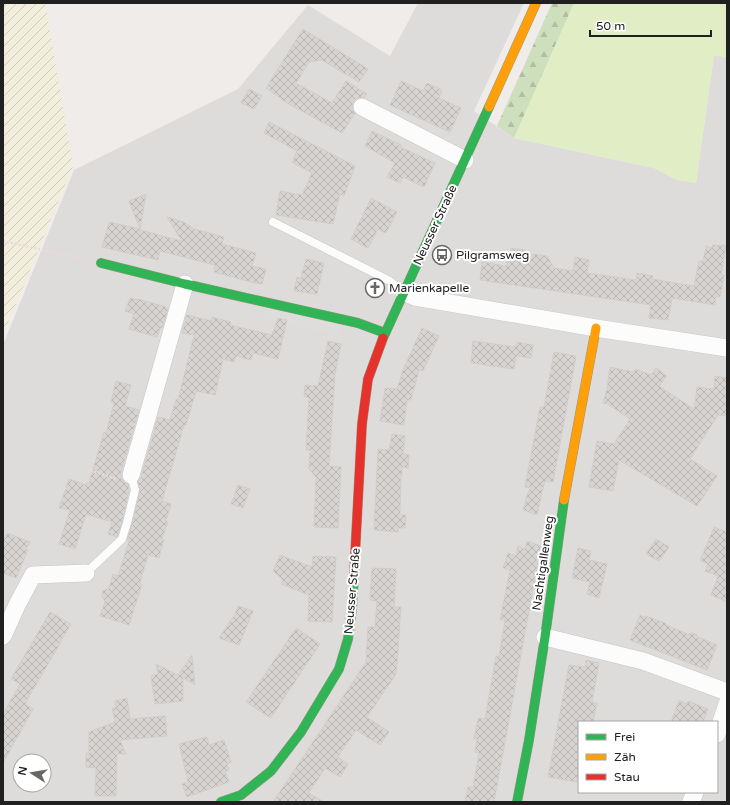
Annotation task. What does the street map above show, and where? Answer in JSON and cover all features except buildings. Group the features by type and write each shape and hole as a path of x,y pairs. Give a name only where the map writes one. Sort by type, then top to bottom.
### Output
{"street":[{"name":"Neusser Straße","path":"221,802 241,795 272,771 301,732 339,669 348,639 352,608 362,424 368,378 385,333 536,3"},
{"path":"362,107 465,160"},
{"path":"101,263 184,284 351,322 385,333"},
{"path":"132,480 184,284"},
{"path":"404,292 415,297 596,328 727,348"},
{"name":"Nachtigallenweg","path":"517,802 529,740 545,637 562,511 596,328"},
{"path":"3,636 33,574 86,573"},
{"path":"545,637 643,661 727,692"},
{"path":"718,731 727,704"}],"lane":[{"path":"273,222 390,281 404,292"},
{"path":"86,573 122,539 135,490 132,480"}],"path":[{"path":"3,241 101,263"},
{"path":"87,470 132,480"}],"shaded area":[{"path":"3,3 45,3 73,166 3,335"},
{"path":"418,3 524,3 474,111 514,138 654,168 677,180 696,182 714,55 727,57 727,802 3,802 3,345 74,170 238,89 308,5 390,56"},
{"path":"268,302 343,320 339,336 264,318"}],"green space":[{"path":"552,3 574,3 514,138 497,126"},
{"path":"574,3 727,3 727,57 714,56 696,183 677,180 654,168 514,138"}],"traffic: fast":[{"path":"383,338 489,107"},
{"path":"101,263 185,284 358,323 385,333"},
{"path":"517,802 529,740 564,500"},
{"path":"221,802 241,795 271,771 301,732 339,669 348,639 354,575"}],"traffic: slow":[{"path":"489,107 536,3"},
{"path":"564,500 596,328"}],"traffic: jam":[{"path":"354,575 362,424 368,379 383,338"}],"place":[{"name":"Pilgramsweg","path":"442,255"},
{"name":"Marienkapelle","path":"375,288"}]}
